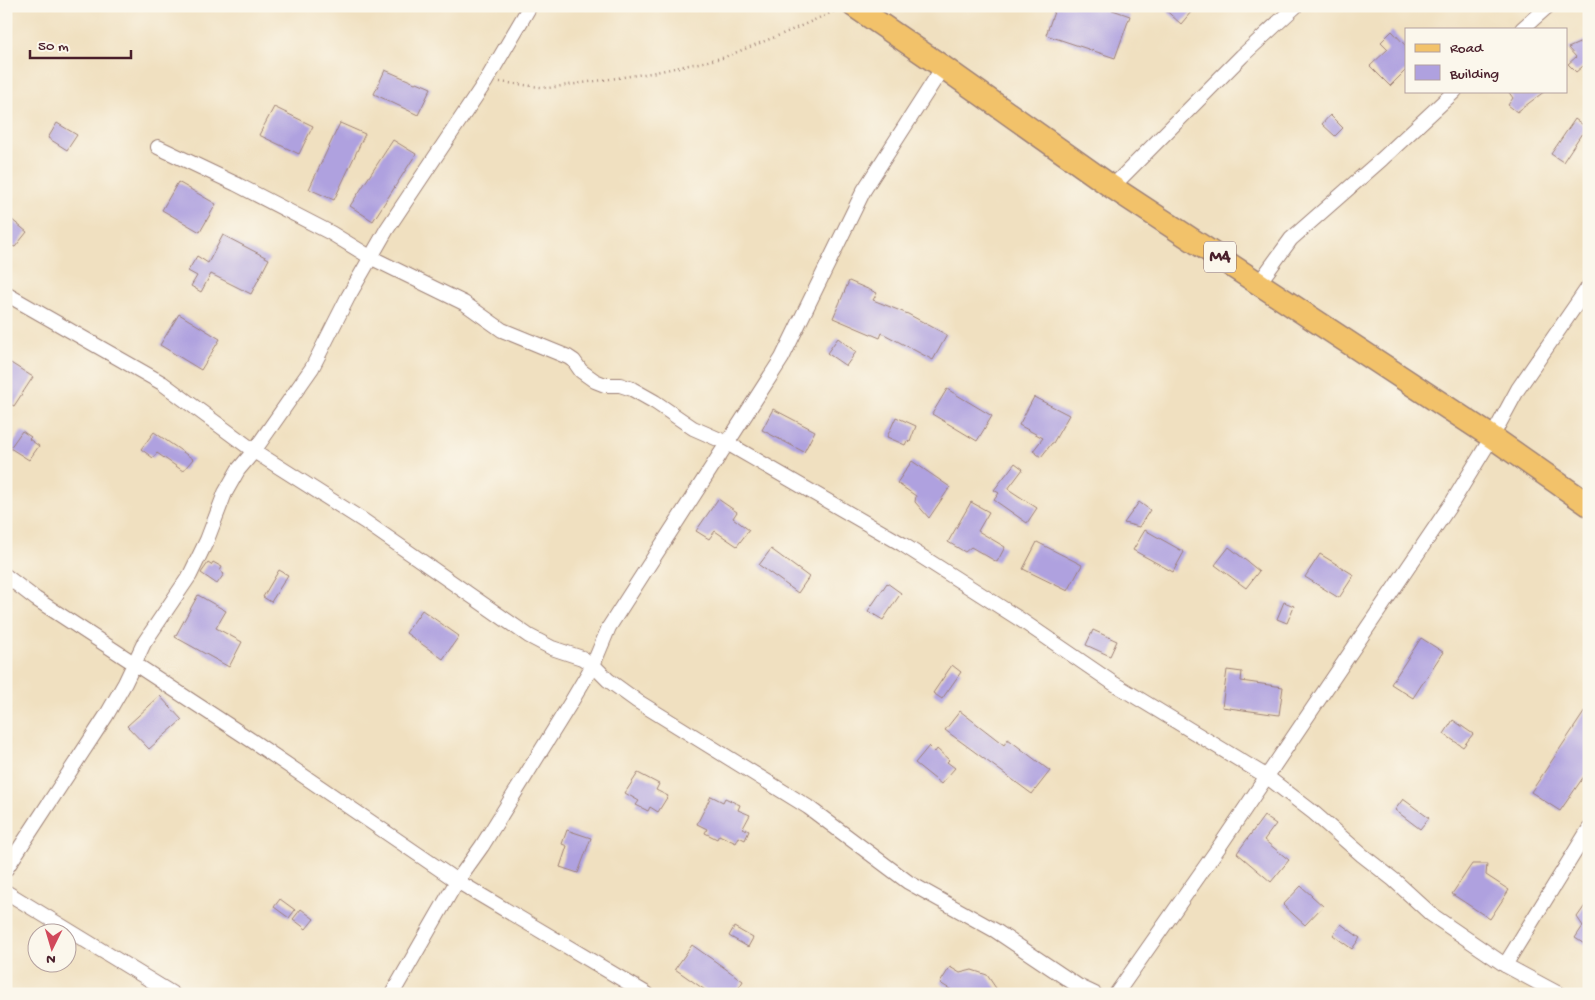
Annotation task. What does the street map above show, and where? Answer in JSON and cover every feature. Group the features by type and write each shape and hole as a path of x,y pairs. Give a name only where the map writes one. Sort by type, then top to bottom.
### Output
{"main road":[{"name":"M4","path":"854,6 1112,187 1492,437 1589,505"}],"street":[{"path":"6,869 106,716 144,643 190,575 207,540 225,493 238,470 254,451 312,368 370,256 486,81 530,6"},
{"path":"1112,187 1242,56 1296,6"},
{"path":"1523,28 1548,6"},
{"path":"392,994 457,880 482,846 593,665 608,627 782,358 864,190 943,67"},
{"path":"1259,283 1291,239 1382,159 1454,92"},
{"path":"158,147 236,184 331,233 370,256 464,303 502,330 568,357 574,361 581,371 595,381 605,385 620,385 632,389 693,428 727,443 902,544 1021,620 1113,683 1266,776 1314,813 1394,880 1432,915 1505,965 1559,994"},
{"path":"1116,994 1453,501 1492,437 1518,389 1589,286"},
{"path":"6,294 162,384 254,451 364,521 529,636 552,648 582,658 637,701 808,807 908,882 996,931 1078,986 1095,994"},
{"path":"6,576 36,599 265,749 457,880 647,994"},
{"path":"1505,965 1589,830"},
{"path":"6,892 173,994"}],"path":[{"path":"486,81 548,88 651,73 722,58 785,33 845,6"}],"building":[{"path":"1056,6 1101,6 1130,16 1115,58 1046,35"},
{"path":"1161,6 1196,6 1181,24"},
{"path":"1392,31 1405,45 1405,71 1390,86 1370,66 1388,49 1381,42"},
{"path":"1586,40 1589,45 1589,61 1576,72 1568,64 1576,57 1568,48"},
{"path":"385,70 431,88 418,115 374,94"},
{"path":"1509,92 1544,92 1517,112 1508,105 1513,98"},
{"path":"274,107 313,126 299,154 259,135"},
{"path":"1330,115 1343,128 1335,136 1322,124"},
{"path":"1575,119 1586,127 1563,162 1551,154"},
{"path":"57,123 77,135 67,150 48,138"},
{"path":"340,123 365,134 334,200 309,189"},
{"path":"393,140 416,154 373,221 350,206"},
{"path":"178,182 216,204 200,232 162,210"},
{"path":"6,215 27,232 15,247 6,244"},
{"path":"223,235 269,259 251,294 211,274 201,292 191,286 197,276 188,271 197,256 208,263"},
{"path":"849,281 877,293 873,300 908,314 947,335 933,360 882,333 880,338 833,318"},
{"path":"179,314 220,339 201,370 160,345"},
{"path":"838,338 856,352 846,366 827,353"},
{"path":"6,360 33,377 14,406 6,402"},
{"path":"947,389 992,416 977,441 932,414"},
{"path":"1034,397 1069,415 1053,443 1041,457 1033,451 1043,438 1019,425"},
{"path":"773,409 815,431 804,452 762,430"},
{"path":"896,417 916,426 910,442 907,441 905,445 887,437"},
{"path":"22,431 39,446 29,460 10,448"},
{"path":"154,432 193,459 183,471 157,453 153,458 141,449"},
{"path":"912,461 950,487 929,518 915,502 916,496 897,483"},
{"path":"1015,463 1023,469 1008,489 1037,508 1027,523 994,500 999,493 994,490"},
{"path":"718,499 737,512 733,518 749,530 737,546 715,531 709,539 696,531"},
{"path":"971,502 989,512 978,531 1005,547 997,562 971,547 965,552 948,542"},
{"path":"1139,502 1150,510 1139,527 1124,523"},
{"path":"1145,530 1184,552 1173,572 1133,550"},
{"path":"1037,542 1082,565 1068,591 1023,569"},
{"path":"1229,547 1259,571 1246,588 1215,565"},
{"path":"771,549 809,577 798,593 759,565"},
{"path":"1320,554 1354,575 1339,598 1305,577"},
{"path":"213,562 222,567 220,571 224,574 217,584 201,573 208,563 211,565"},
{"path":"279,570 288,575 271,602 263,597"},
{"path":"887,583 901,593 883,620 868,611"},
{"path":"198,595 226,611 216,628 242,642 229,667 175,637"},
{"path":"1284,602 1294,606 1287,623 1277,619"},
{"path":"422,610 459,636 443,659 406,633"},
{"path":"1093,630 1117,641 1110,656 1086,645"},
{"path":"1421,638 1443,652 1413,698 1391,684"},
{"path":"952,665 961,672 942,699 933,693"},
{"path":"1227,670 1242,672 1241,681 1283,687 1279,715 1222,707"},
{"path":"160,696 182,720 149,749 127,726"},
{"path":"1589,705 1589,769 1560,811 1531,792"},
{"path":"960,711 1004,745 1008,739 1050,771 1032,794 945,730"},
{"path":"1453,720 1473,734 1463,747 1444,734"},
{"path":"929,746 935,752 937,749 949,760 947,762 955,768 941,784 915,763"},
{"path":"638,773 659,784 656,790 668,796 658,812 650,807 648,811 636,805 639,801 625,793"},
{"path":"711,796 723,802 725,798 740,805 738,810 750,815 743,828 749,831 745,840 739,837 736,843 719,835 717,839 705,833 707,829 697,824"},
{"path":"1403,799 1429,818 1420,829 1395,810"},
{"path":"1264,816 1276,824 1264,840 1289,860 1271,882 1237,853"},
{"path":"567,830 591,838 578,873 560,867 567,846 562,844"},
{"path":"1472,864 1487,864 1486,875 1509,890 1490,919 1452,894"},
{"path":"1301,886 1323,906 1305,925 1283,905"},
{"path":"280,899 295,910 289,918 274,907"},
{"path":"1589,900 1589,947 1575,938 1583,926 1577,917"},
{"path":"301,909 314,919 306,929 293,919"},
{"path":"1341,924 1360,938 1352,949 1333,935"},
{"path":"734,927 753,938 748,947 729,936"},
{"path":"692,945 743,981 735,994 708,992 675,969"},
{"path":"950,967 960,973 972,970 987,975 1000,994 958,994 940,983"}]}
